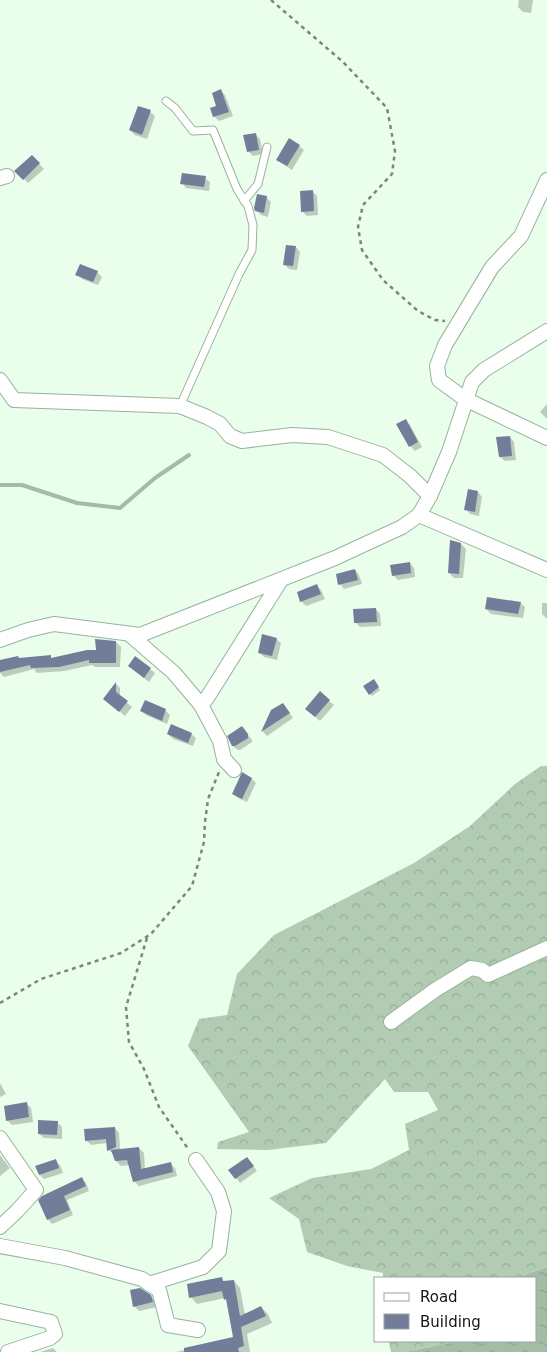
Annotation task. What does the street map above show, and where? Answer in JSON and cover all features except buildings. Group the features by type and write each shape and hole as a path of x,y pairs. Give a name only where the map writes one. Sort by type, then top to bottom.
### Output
{"street":[{"path":"547,180 521,236 492,267 445,345 437,366 439,380 465,398 547,438"},
{"path":"0,640 28,630 54,624 140,636 335,558 402,527 419,514 430,496 449,452 465,398 472,382 484,370 547,331"},
{"path":"0,380 14,400 180,406 220,424 230,436 242,441 292,435 328,437 383,455 430,496"},
{"path":"419,514 547,570"},
{"path":"201,705 254,625 281,580"},
{"path":"129,634 174,673 201,705 220,741 224,759 234,770"},
{"path":"391,1022 435,990 471,968 482,970 488,975 547,948"},
{"path":"0,1138 36,1190 0,1228"},
{"path":"149,1284 203,1267 219,1250 224,1211 218,1192 196,1160"},
{"path":"0,1246 65,1258 142,1279 159,1290 168,1325 198,1330"},
{"path":"0,1311 10,1315 51,1322 55,1334 50,1338 8,1352"}],"lane":[{"path":"166,101 175,108 193,131 213,130 236,189 248,206 253,225 252,250 239,274 180,406"},
{"path":"244,201 258,184 267,148"}],"path":[{"path":"271,0 342,62 387,108 395,151 392,174 362,205 358,227 362,250 384,280 418,311 435,320 458,325"},
{"path":"0,1003 41,979 121,953 151,934 192,886 204,842 208,798 224,759"},
{"path":"147,936 126,1007 129,1042 144,1069 159,1107 196,1160"}],"green space":[{"path":"541,766 547,766 547,1267 519,1277 383,1277 383,1273 347,1266 307,1252 299,1219 269,1198 312,1178 371,1169 409,1150 405,1124 438,1110 428,1092 394,1092 385,1079 326,1143 268,1150 217,1149 218,1142 249,1132 188,1046 199,1019 227,1015 237,974 274,935 414,863 470,826 515,784"},
{"path":"389,1342 454,1342 405,1352 391,1352"}],"water":[{"path":"547,1267 547,1352 405,1352 454,1342 537,1342 537,1277 519,1277"}],"waterway":[{"path":"0,485 22,485 77,503 120,508 155,478 189,455"}]}
